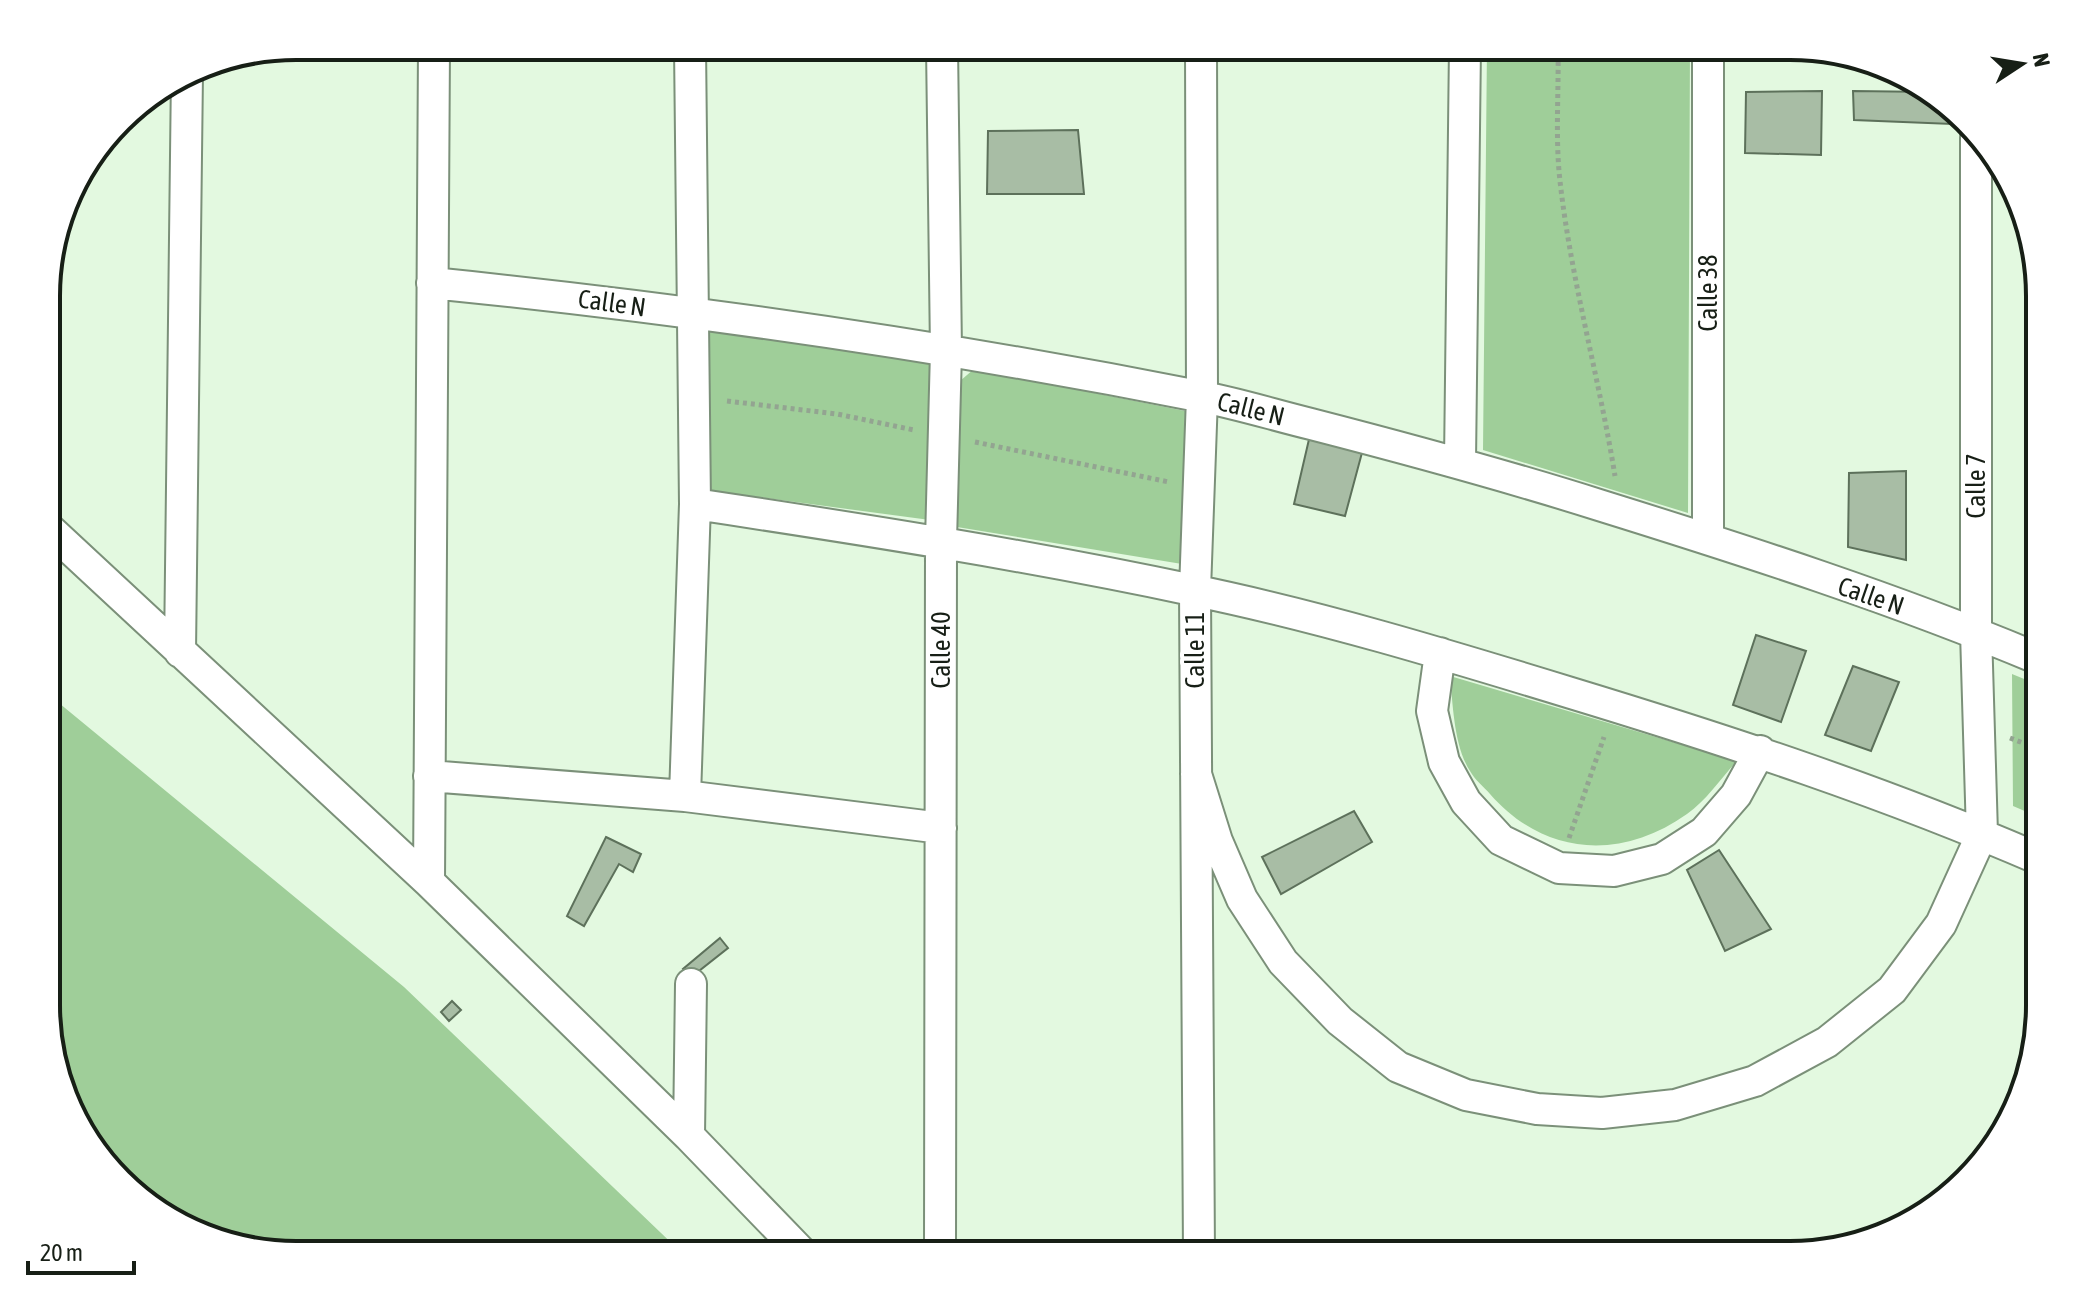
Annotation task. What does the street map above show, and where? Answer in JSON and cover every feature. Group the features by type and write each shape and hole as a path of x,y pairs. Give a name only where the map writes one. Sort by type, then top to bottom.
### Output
{"street":[{"path":"429,882 434,60"},
{"path":"685,796 695,504 690,60"},
{"name":"Calle 40","path":"940,1241 941,541 946,351 942,60"},
{"name":"Calle 11","path":"1199,1240 1195,590 1202,397 1201,60"},
{"path":"1460,462 1465,60"},
{"name":"Calle 38","path":"1708,60 1708,539"},
{"path":"180,652 187,88"},
{"name":"Calle 7","path":"1976,152 1976,632 1982,834"},
{"name":"Calle N","path":"432,283 555,295 946,351 1202,397 1460,462 1708,539 1976,632 2025,653"},
{"path":"695,504 941,541 1195,590 1440,653 1760,751 2025,853"},
{"path":"60,539 429,882 689,1136 790,1241"},
{"path":"1440,653 1432,711 1444,762 1466,802 1501,840 1559,868 1614,871 1662,859 1704,832 1736,795 1760,751"},
{"path":"1196,774 1217,841 1242,899 1283,962 1340,1021 1398,1067 1466,1095 1537,1109 1602,1113 1675,1105 1755,1081 1827,1042 1892,990 1941,924 1982,834"},
{"path":"429,776 685,796 941,828"},
{"path":"689,1136 691,984"}],"path":[{"path":"1558,60 1560,178 1575,279 1604,410 1620,512"},
{"path":"1559,868 1615,706"}],"green space":[{"path":"1487,60 1690,60 1688,513 1483,450"},
{"path":"710,328 929,362 930,520 705,490"},
{"path":"974,369 1185,411 1182,564 957,527 960,381"},
{"path":"2012,674 2025,679 2025,811 2013,806"},
{"path":"1450,676 1737,761 1694,809 1662,829 1610,845 1584,845 1559,840 1534,830 1511,815 1472,774 1457,738"},
{"path":"60,704 404,987 669,1241 265,1239 235,1233 192,1217 152,1192 129,1172 109,1149 84,1109 68,1066 62,1036"}],"building":[{"path":"1822,91 1821,155 1745,153 1746,92"},
{"path":"1853,91 1907,92 1951,124 1854,120"},
{"path":"1078,130 1084,194 987,194 988,131"},
{"path":"1310,435 1363,449 1345,516 1294,504"},
{"path":"1906,471 1906,560 1848,547 1849,473"},
{"path":"1756,635 1806,651 1781,722 1733,705"},
{"path":"1853,666 1899,682 1871,751 1825,735"},
{"path":"1354,811 1372,842 1281,894 1262,857"},
{"path":"606,837 641,854 633,872 619,864 584,926 567,916"},
{"path":"1719,850 1771,929 1725,951 1687,870"},
{"path":"720,938 728,948 690,978 683,969"},
{"path":"452,1001 461,1010 449,1021 441,1012"}]}
